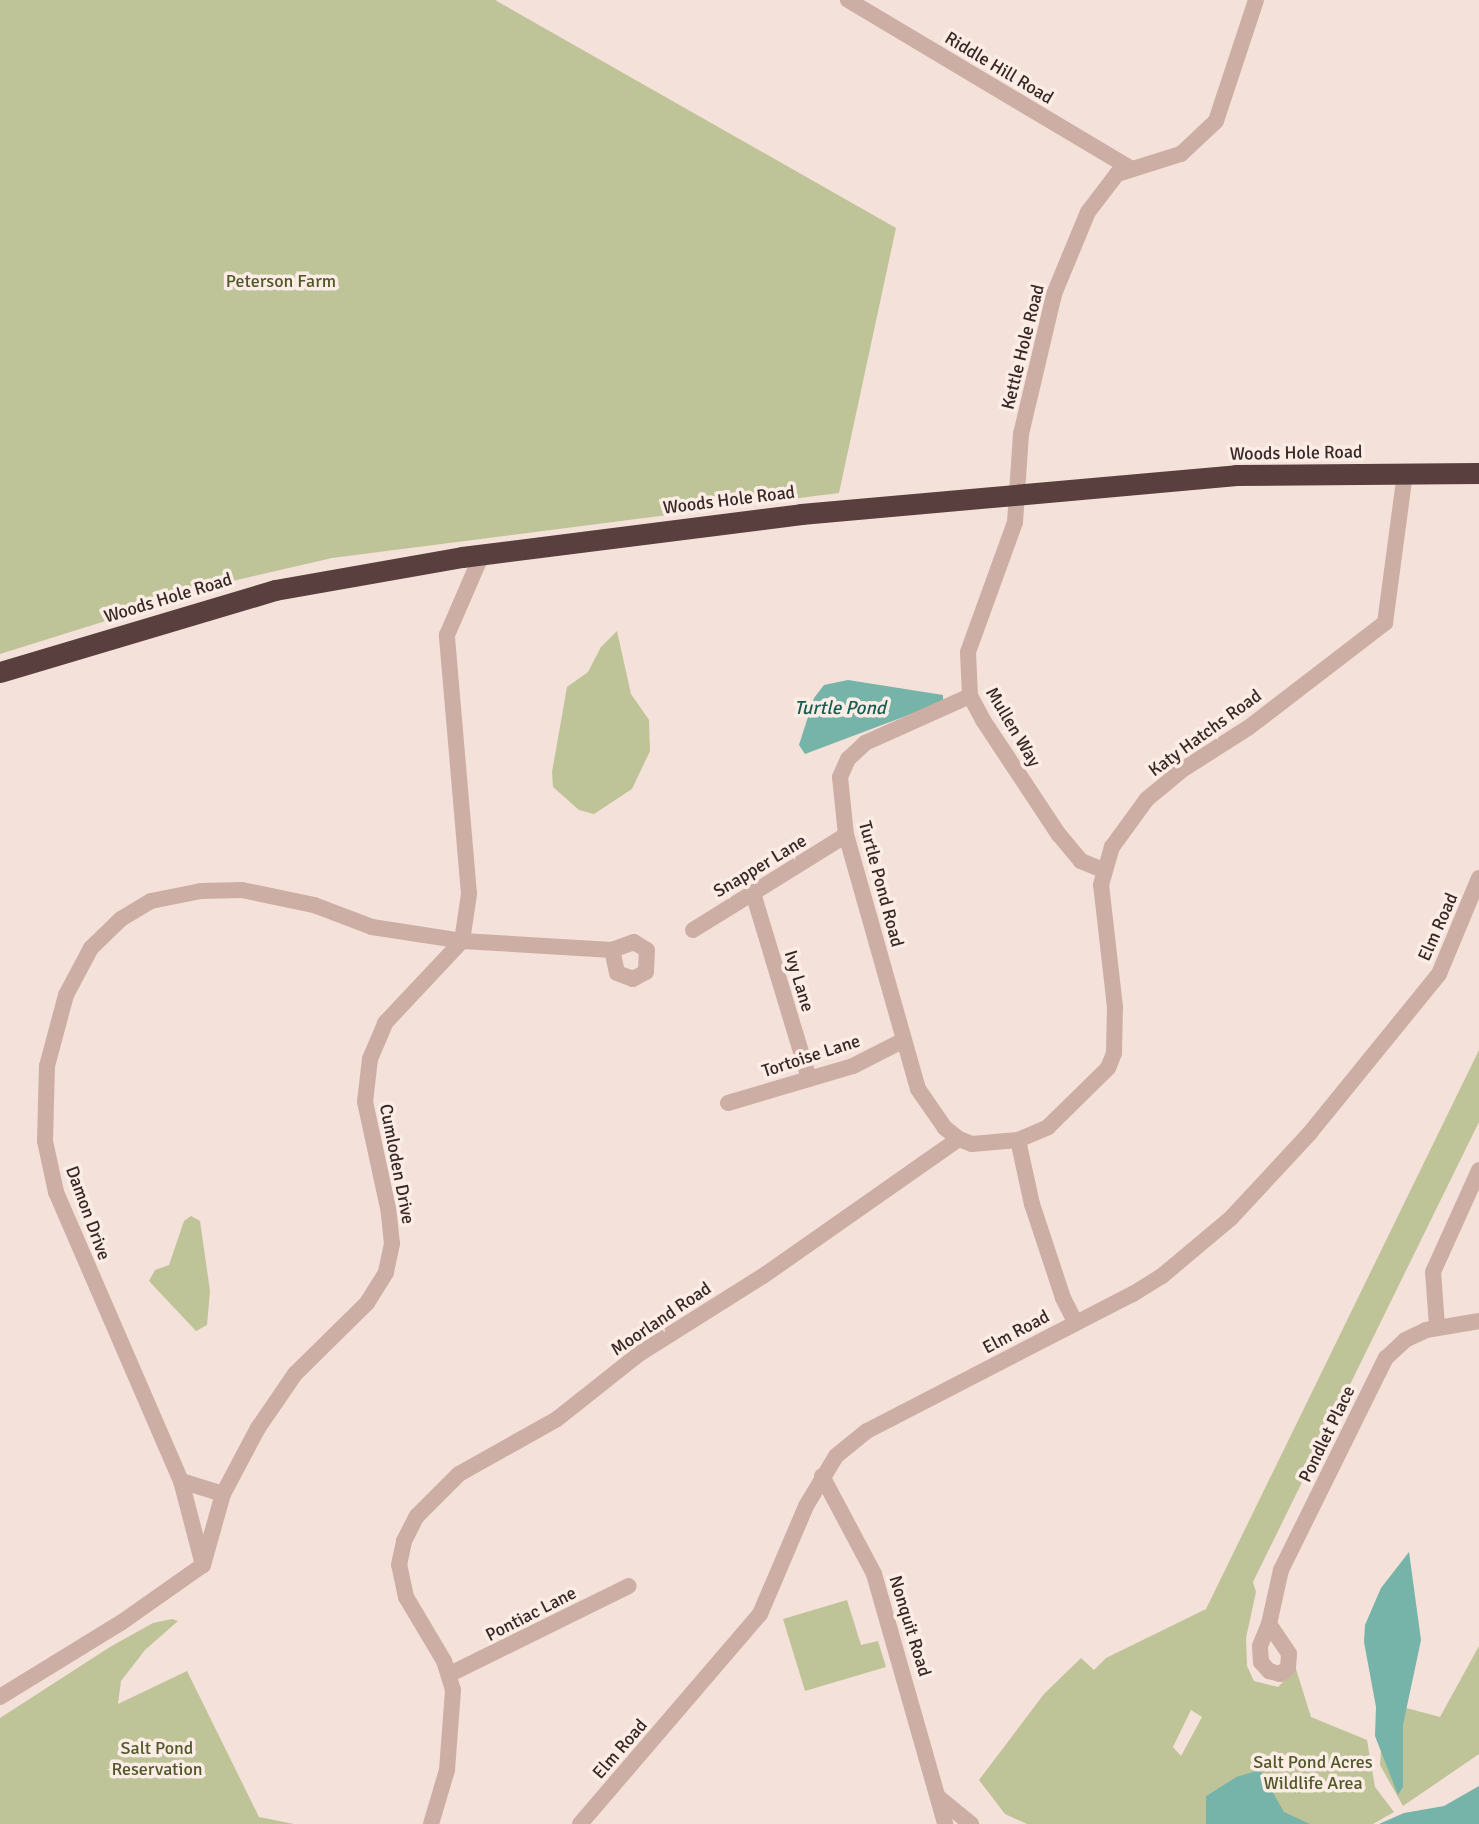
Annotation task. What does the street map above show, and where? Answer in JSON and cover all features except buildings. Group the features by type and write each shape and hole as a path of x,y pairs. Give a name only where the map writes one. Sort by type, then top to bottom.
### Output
{"highway":[{"name":"Woods Hole Road","path":"0,672 275,590 482,554 801,514 1236,475 1479,473"}],"street":[{"name":"Riddle Hill Road","path":"848,0 1131,169"},
{"name":"Kettle Hole Road","path":"1018,495 1021,434 1054,294 1088,212 1105,187 1131,169 1181,154 1216,121 1256,0"},
{"name":"Katy Hatchs Road","path":"1103,870 1112,847 1147,799 1385,623 1405,474"},
{"name":"Mullen Way","path":"1018,495 1009,544 968,652 970,696 1059,835 1081,861 1103,870"},
{"path":"462,941 469,894 447,635 482,554"},
{"name":"Turtle Pond Road","path":"959,1139 945,1128 918,1089 846,835 840,776 848,759 864,743 970,696"},
{"name":"Snapper Lane","path":"693,930 846,835"},
{"path":"959,1139 972,1144 1018,1140 1048,1128 1108,1068 1114,1053 1115,1007 1103,870"},
{"name":"Elm Road","path":"580,1824 760,1614 822,1476 836,1456 867,1431 1162,1276 1231,1217 1284,1162 1439,974 1479,878"},
{"name":"Damon Drive","path":"202,1565 181,1480 56,1192 45,1141 47,1066 66,995 91,948 121,919 151,901 201,891 242,890 314,905 372,927 462,941 612,950"},
{"name":"Ivy Lane","path":"753,893 809,1079"},
{"name":"Cumloden Drive","path":"202,1565 223,1494 258,1428 295,1374 367,1303 386,1272 392,1244 388,1208 365,1102 370,1059 385,1023 462,941"},
{"name":"Tortoise Lane","path":"728,1103 853,1066 904,1040"},
{"name":"Moorland Road","path":"431,1824 452,1732 450,1674 406,1597 399,1565 404,1541 431,1502 459,1474 557,1419 639,1354 763,1276 959,1139"},
{"path":"1018,1140 1032,1204 1063,1298 1076,1323"},
{"path":"1437,1326 1433,1272 1479,1170"},
{"name":"Pondlet Place","path":"1269,1625 1281,1570 1386,1359 1405,1340 1437,1326 1479,1321"},
{"name":"Nonquit Road","path":"822,1476 874,1574 945,1824"},
{"path":"181,1480 223,1494"},
{"path":"0,1697 122,1622 202,1565"},
{"name":"Pontiac Lane","path":"450,1674 629,1586"},
{"path":"938,1797 971,1824"}],"green space":[{"name":"Peterson Farm","path":"0,0 495,0 896,228 839,493 332,558 237,580 0,654"},
{"path":"617,631 631,694 649,720 650,751 632,789 594,814 579,810 553,787 552,772 567,687 588,672 601,647"},
{"path":"1479,1050 1479,1122 1253,1582 1256,1592 1246,1638 1247,1666 1254,1681 1278,1687 1296,1669 1311,1717 1367,1740 1375,1787 1394,1812 1373,1824 1297,1824 1236,1777 1206,1796 1208,1824 1027,1824 1005,1814 979,1780 1044,1694 1081,1658 1094,1670 1106,1658 1206,1609","holes":["1191,1710 1202,1717 1181,1756 1173,1747"]},
{"path":"191,1216 200,1221 210,1291 207,1325 196,1331 149,1281 155,1270 169,1265 184,1221"},
{"path":"847,1600 861,1645 878,1641 886,1667 805,1691 783,1619"},
{"name":"Salt Pond Reservation","path":"172,1619 178,1621 145,1650 121,1681 118,1704 187,1671 259,1817 294,1824 0,1824 0,1718 110,1647 153,1623"},
{"name":"Salt Pond Acres Wildlife Area","path":"1479,1646 1479,1754 1403,1806 1380,1765 1384,1702 1440,1717"}],"water":[{"name":"Turtle Pond","path":"848,680 943,695 943,702 805,754 799,745 814,698 824,685"},
{"path":"1409,1552 1421,1640 1403,1725 1403,1787 1398,1795 1375,1736 1376,1707 1364,1642 1365,1625 1381,1588"},
{"path":"1260,1770 1284,1812 1310,1824 1206,1824 1206,1796 1236,1777"},
{"path":"1479,1786 1479,1824 1379,1824 1404,1813 1444,1806"}]}
